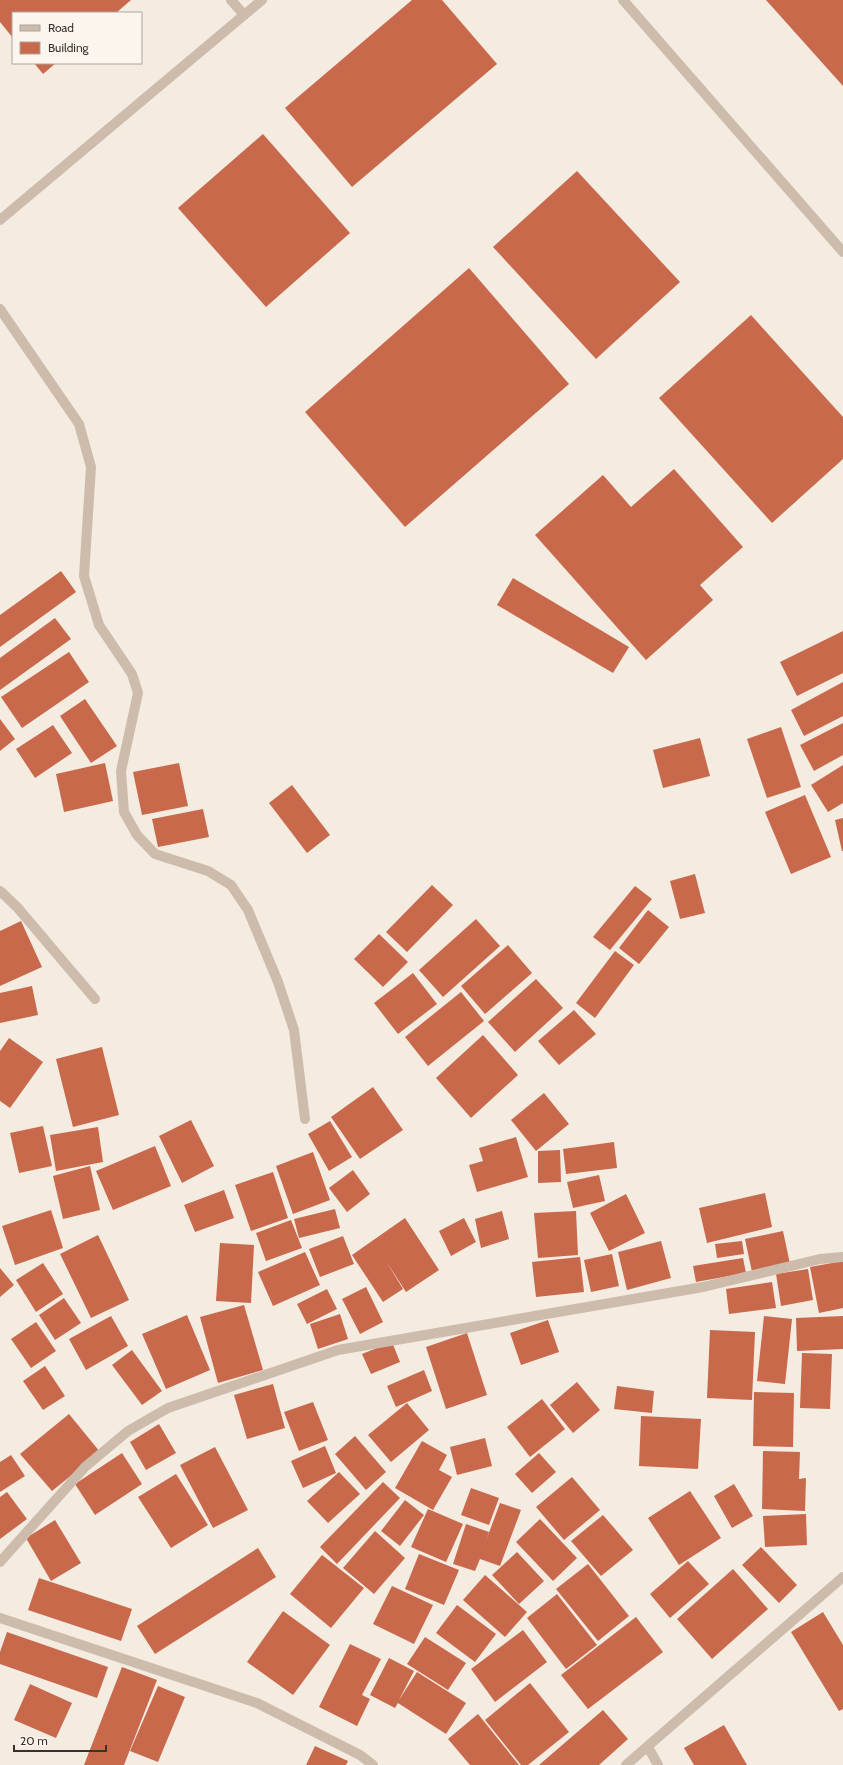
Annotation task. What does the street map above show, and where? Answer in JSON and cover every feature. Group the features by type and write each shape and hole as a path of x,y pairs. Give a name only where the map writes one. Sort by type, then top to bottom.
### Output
{"street":[{"path":"231,0 244,15"},
{"path":"0,220 262,0"},
{"path":"622,0 843,252"},
{"path":"0,309 79,424 91,467 84,576 99,624 132,674 138,693 121,771 124,812 137,835 155,854 208,872 231,885 248,910 278,982 294,1030 305,1119"},
{"path":"0,891 17,907 95,999"},
{"path":"0,1562 85,1467 128,1431 168,1408 338,1350 703,1287 820,1259 843,1257"},
{"path":"626,1765 843,1577"},
{"path":"0,1618 257,1703 360,1755 373,1765"},
{"path":"648,1747 658,1765"}],"building":[{"path":"0,0 131,0 117,12 12,12 12,37 0,22"},
{"path":"412,0 442,0 497,64 352,187 285,108"},
{"path":"766,0 843,0 843,86"},
{"path":"35,64 55,64 43,74"},
{"path":"263,134 350,233 266,307 178,208"},
{"path":"577,171 680,282 596,359 493,247"},
{"path":"469,268 569,384 405,527 305,412"},
{"path":"751,315 843,417 843,459 772,523 659,398"},
{"path":"674,469 743,547 700,585 713,600 646,660 535,535 603,475 631,507"},
{"path":"61,571 76,592 0,647 0,615"},
{"path":"513,578 629,647 613,673 497,605"},
{"path":"55,618 71,639 0,690 0,658"},
{"path":"843,631 843,673 797,696 780,662"},
{"path":"69,652 89,682 22,728 1,697"},
{"path":"843,682 843,716 804,736 791,710"},
{"path":"85,699 117,746 91,763 60,716"},
{"path":"0,719 15,739 0,751"},
{"path":"843,723 843,755 814,771 800,745"},
{"path":"53,725 72,753 35,778 16,749"},
{"path":"781,727 801,787 767,798 747,739"},
{"path":"700,738 710,776 663,788 653,750"},
{"path":"105,763 113,801 64,812 56,774"},
{"path":"179,763 188,806 142,815 133,772"},
{"path":"843,765 843,803 828,812 811,785"},
{"path":"292,785 330,835 307,853 269,803"},
{"path":"805,795 831,857 791,874 765,812"},
{"path":"203,809 209,837 158,847 152,819"},
{"path":"843,818 843,851 842,851 835,820"},
{"path":"695,874 705,913 680,919 670,881"},
{"path":"432,885 453,905 407,952 386,932"},
{"path":"635,886 652,899 610,950 593,937"},
{"path":"648,910 669,927 639,964 619,948"},
{"path":"476,919 500,946 443,997 419,970"},
{"path":"21,921 42,967 0,986 0,931"},
{"path":"379,934 408,962 383,987 354,959"},
{"path":"508,945 532,973 485,1014 461,986"},
{"path":"615,951 634,965 595,1018 576,1003"},
{"path":"413,973 437,1004 398,1034 374,1003"},
{"path":"536,979 563,1008 515,1052 488,1022"},
{"path":"32,986 38,1015 0,1023 0,993"},
{"path":"461,992 484,1021 428,1066 405,1037"},
{"path":"574,1010 596,1034 559,1065 538,1041"},
{"path":"483,1035 518,1075 471,1118 436,1078"},
{"path":"9,1038 43,1062 10,1108 0,1101 0,1051"},
{"path":"102,1047 119,1115 73,1127 56,1059"},
{"path":"373,1087 403,1130 360,1159 331,1117"},
{"path":"544,1093 569,1124 536,1151 511,1120"},
{"path":"191,1120 214,1166 182,1183 159,1136"},
{"path":"330,1121 352,1157 329,1171 308,1134"},
{"path":"43,1126 52,1166 19,1173 10,1133"},
{"path":"98,1127 103,1162 56,1171 50,1135"},
{"path":"516,1137 528,1177 477,1192 469,1165 483,1161 479,1148"},
{"path":"614,1142 617,1168 566,1174 563,1149"},
{"path":"155,1146 171,1186 113,1210 96,1171"},
{"path":"560,1150 561,1182 538,1183 538,1151"},
{"path":"313,1152 330,1200 293,1214 276,1166"},
{"path":"90,1166 100,1210 63,1219 53,1176"},
{"path":"353,1170 370,1194 347,1212 329,1188"},
{"path":"273,1172 288,1218 251,1231 235,1185"},
{"path":"599,1175 605,1201 573,1208 567,1182"},
{"path":"224,1190 234,1218 195,1232 184,1205"},
{"path":"765,1193 772,1227 707,1243 699,1208"},
{"path":"626,1194 645,1233 609,1251 590,1213"},
{"path":"335,1209 340,1228 299,1238 294,1219"},
{"path":"51,1210 63,1248 15,1265 2,1226"},
{"path":"502,1211 509,1239 481,1248 475,1219"},
{"path":"576,1211 578,1255 538,1258 534,1213"},
{"path":"405,1218 439,1270 406,1292 386,1261 403,1289 383,1302 352,1255"},
{"path":"464,1218 476,1242 451,1256 439,1231"},
{"path":"291,1220 302,1248 266,1261 256,1233"},
{"path":"783,1231 790,1264 752,1272 745,1239"},
{"path":"98,1235 129,1300 91,1318 60,1254"},
{"path":"343,1236 354,1264 320,1277 309,1249"},
{"path":"661,1241 671,1278 627,1290 618,1252"},
{"path":"742,1241 744,1254 717,1258 715,1244"},
{"path":"220,1243 254,1245 251,1303 216,1301"},
{"path":"305,1252 320,1285 273,1306 258,1272"},
{"path":"612,1254 619,1286 591,1292 584,1260"},
{"path":"580,1257 584,1292 536,1297 532,1262"},
{"path":"743,1258 746,1273 696,1282 693,1266"},
{"path":"843,1261 843,1308 819,1313 810,1267"},
{"path":"43,1263 63,1294 36,1312 16,1280"},
{"path":"0,1268 14,1285 0,1297"},
{"path":"808,1269 813,1300 781,1306 776,1274"},
{"path":"772,1282 776,1308 729,1314 726,1289"},
{"path":"366,1287 383,1322 360,1334 342,1299"},
{"path":"327,1289 337,1309 307,1324 297,1304"},
{"path":"64,1298 81,1323 55,1340 39,1315"},
{"path":"244,1305 263,1370 218,1383 200,1317"},
{"path":"340,1314 348,1339 318,1349 310,1324"},
{"path":"187,1315 210,1370 166,1389 142,1334"},
{"path":"111,1316 128,1346 86,1370 69,1339"},
{"path":"764,1316 792,1319 785,1384 757,1381"},
{"path":"843,1316 843,1349 797,1351 796,1318"},
{"path":"548,1320 559,1352 521,1365 510,1333"},
{"path":"36,1322 56,1351 31,1368 11,1339"},
{"path":"710,1330 755,1332 752,1400 707,1398"},
{"path":"467,1333 487,1395 446,1409 426,1347"},
{"path":"392,1342 400,1362 371,1374 362,1354"},
{"path":"132,1350 162,1391 142,1405 112,1365"},
{"path":"802,1353 832,1354 830,1409 800,1408"},
{"path":"45,1366 65,1396 43,1410 23,1381"},
{"path":"424,1370 432,1391 396,1407 387,1386"},
{"path":"577,1382 600,1410 573,1433 550,1405"},
{"path":"273,1384 285,1428 247,1439 234,1395"},
{"path":"617,1386 654,1391 652,1413 614,1409"},
{"path":"754,1392 794,1393 793,1447 753,1446"},
{"path":"542,1399 565,1429 530,1457 507,1427"},
{"path":"313,1402 328,1440 299,1451 284,1412"},
{"path":"407,1403 429,1430 391,1462 368,1435"},
{"path":"69,1414 100,1452 52,1491 20,1454"},
{"path":"641,1416 701,1419 698,1469 639,1466"},
{"path":"159,1424 176,1453 146,1470 130,1442"},
{"path":"355,1436 386,1472 366,1490 335,1454"},
{"path":"485,1438 492,1466 457,1475 450,1447"},
{"path":"422,1441 447,1455 439,1470 452,1477 433,1510 395,1488"},
{"path":"325,1446 336,1473 303,1488 291,1461"},
{"path":"215,1447 248,1510 213,1528 180,1465"},
{"path":"763,1451 800,1452 799,1479 806,1478 805,1511 762,1509"},
{"path":"122,1453 142,1484 95,1515 75,1484"},
{"path":"539,1453 556,1472 532,1493 515,1474"},
{"path":"11,1455 25,1476 0,1492 0,1462"},
{"path":"339,1472 360,1494 328,1523 307,1501"},
{"path":"176,1474 208,1525 171,1548 138,1497"},
{"path":"572,1477 600,1510 564,1540 536,1507"},
{"path":"383,1482 400,1498 337,1564 320,1547"},
{"path":"734,1484 753,1516 732,1528 714,1496"},
{"path":"471,1488 499,1498 489,1525 461,1515"},
{"path":"690,1491 721,1538 679,1565 648,1518"},
{"path":"7,1492 27,1519 0,1539 0,1497"},
{"path":"405,1500 424,1515 400,1546 381,1531"},
{"path":"500,1503 521,1510 500,1566 480,1559 475,1571 453,1564 466,1524 489,1532 484,1546"},
{"path":"428,1509 463,1524 446,1562 411,1547"},
{"path":"806,1514 807,1545 765,1547 763,1516"},
{"path":"603,1515 633,1550 601,1576 571,1541"},
{"path":"540,1519 577,1558 553,1581 516,1542"},
{"path":"55,1520 81,1563 51,1581 26,1538"},
{"path":"375,1531 405,1558 374,1594 343,1568"},
{"path":"761,1547 797,1585 779,1603 742,1565"},
{"path":"258,1548 276,1577 155,1654 137,1626"},
{"path":"517,1552 544,1581 519,1604 492,1575"},
{"path":"419,1554 459,1570 444,1605 405,1589"},
{"path":"322,1555 364,1588 331,1628 290,1594"},
{"path":"688,1561 709,1584 670,1618 650,1594"},
{"path":"588,1564 629,1616 598,1641 556,1589"},
{"path":"733,1569 768,1609 712,1659 677,1619"},
{"path":"485,1575 527,1612 505,1637 463,1600"},
{"path":"39,1578 132,1609 121,1641 28,1610"},
{"path":"392,1586 433,1605 414,1644 373,1624"},
{"path":"557,1594 597,1645 566,1669 527,1618"},
{"path":"457,1605 496,1634 475,1662 436,1633"},
{"path":"283,1611 330,1645 293,1695 247,1662"},
{"path":"823,1612 843,1645 843,1709 839,1711 791,1632"},
{"path":"636,1617 663,1652 588,1709 561,1675"},
{"path":"523,1630 547,1662 495,1702 471,1669"},
{"path":"7,1632 108,1667 97,1698 0,1664 0,1652"},
{"path":"425,1637 466,1663 448,1690 407,1664"},
{"path":"350,1644 381,1659 362,1695 370,1699 357,1726 319,1707"},
{"path":"389,1658 414,1671 399,1700 417,1672 466,1703 446,1734 398,1703 395,1708 370,1695"},
{"path":"122,1667 157,1680 124,1765 84,1765"},
{"path":"530,1683 569,1732 528,1765 521,1765 485,1720"},
{"path":"30,1684 72,1703 56,1738 14,1720"},
{"path":"158,1686 185,1697 158,1762 130,1751"},
{"path":"603,1710 628,1739 599,1765 539,1765"},
{"path":"478,1714 519,1765 470,1765 448,1739"},
{"path":"724,1725 747,1765 694,1765 684,1748"},
{"path":"315,1746 348,1761 346,1765 306,1765"}]}
